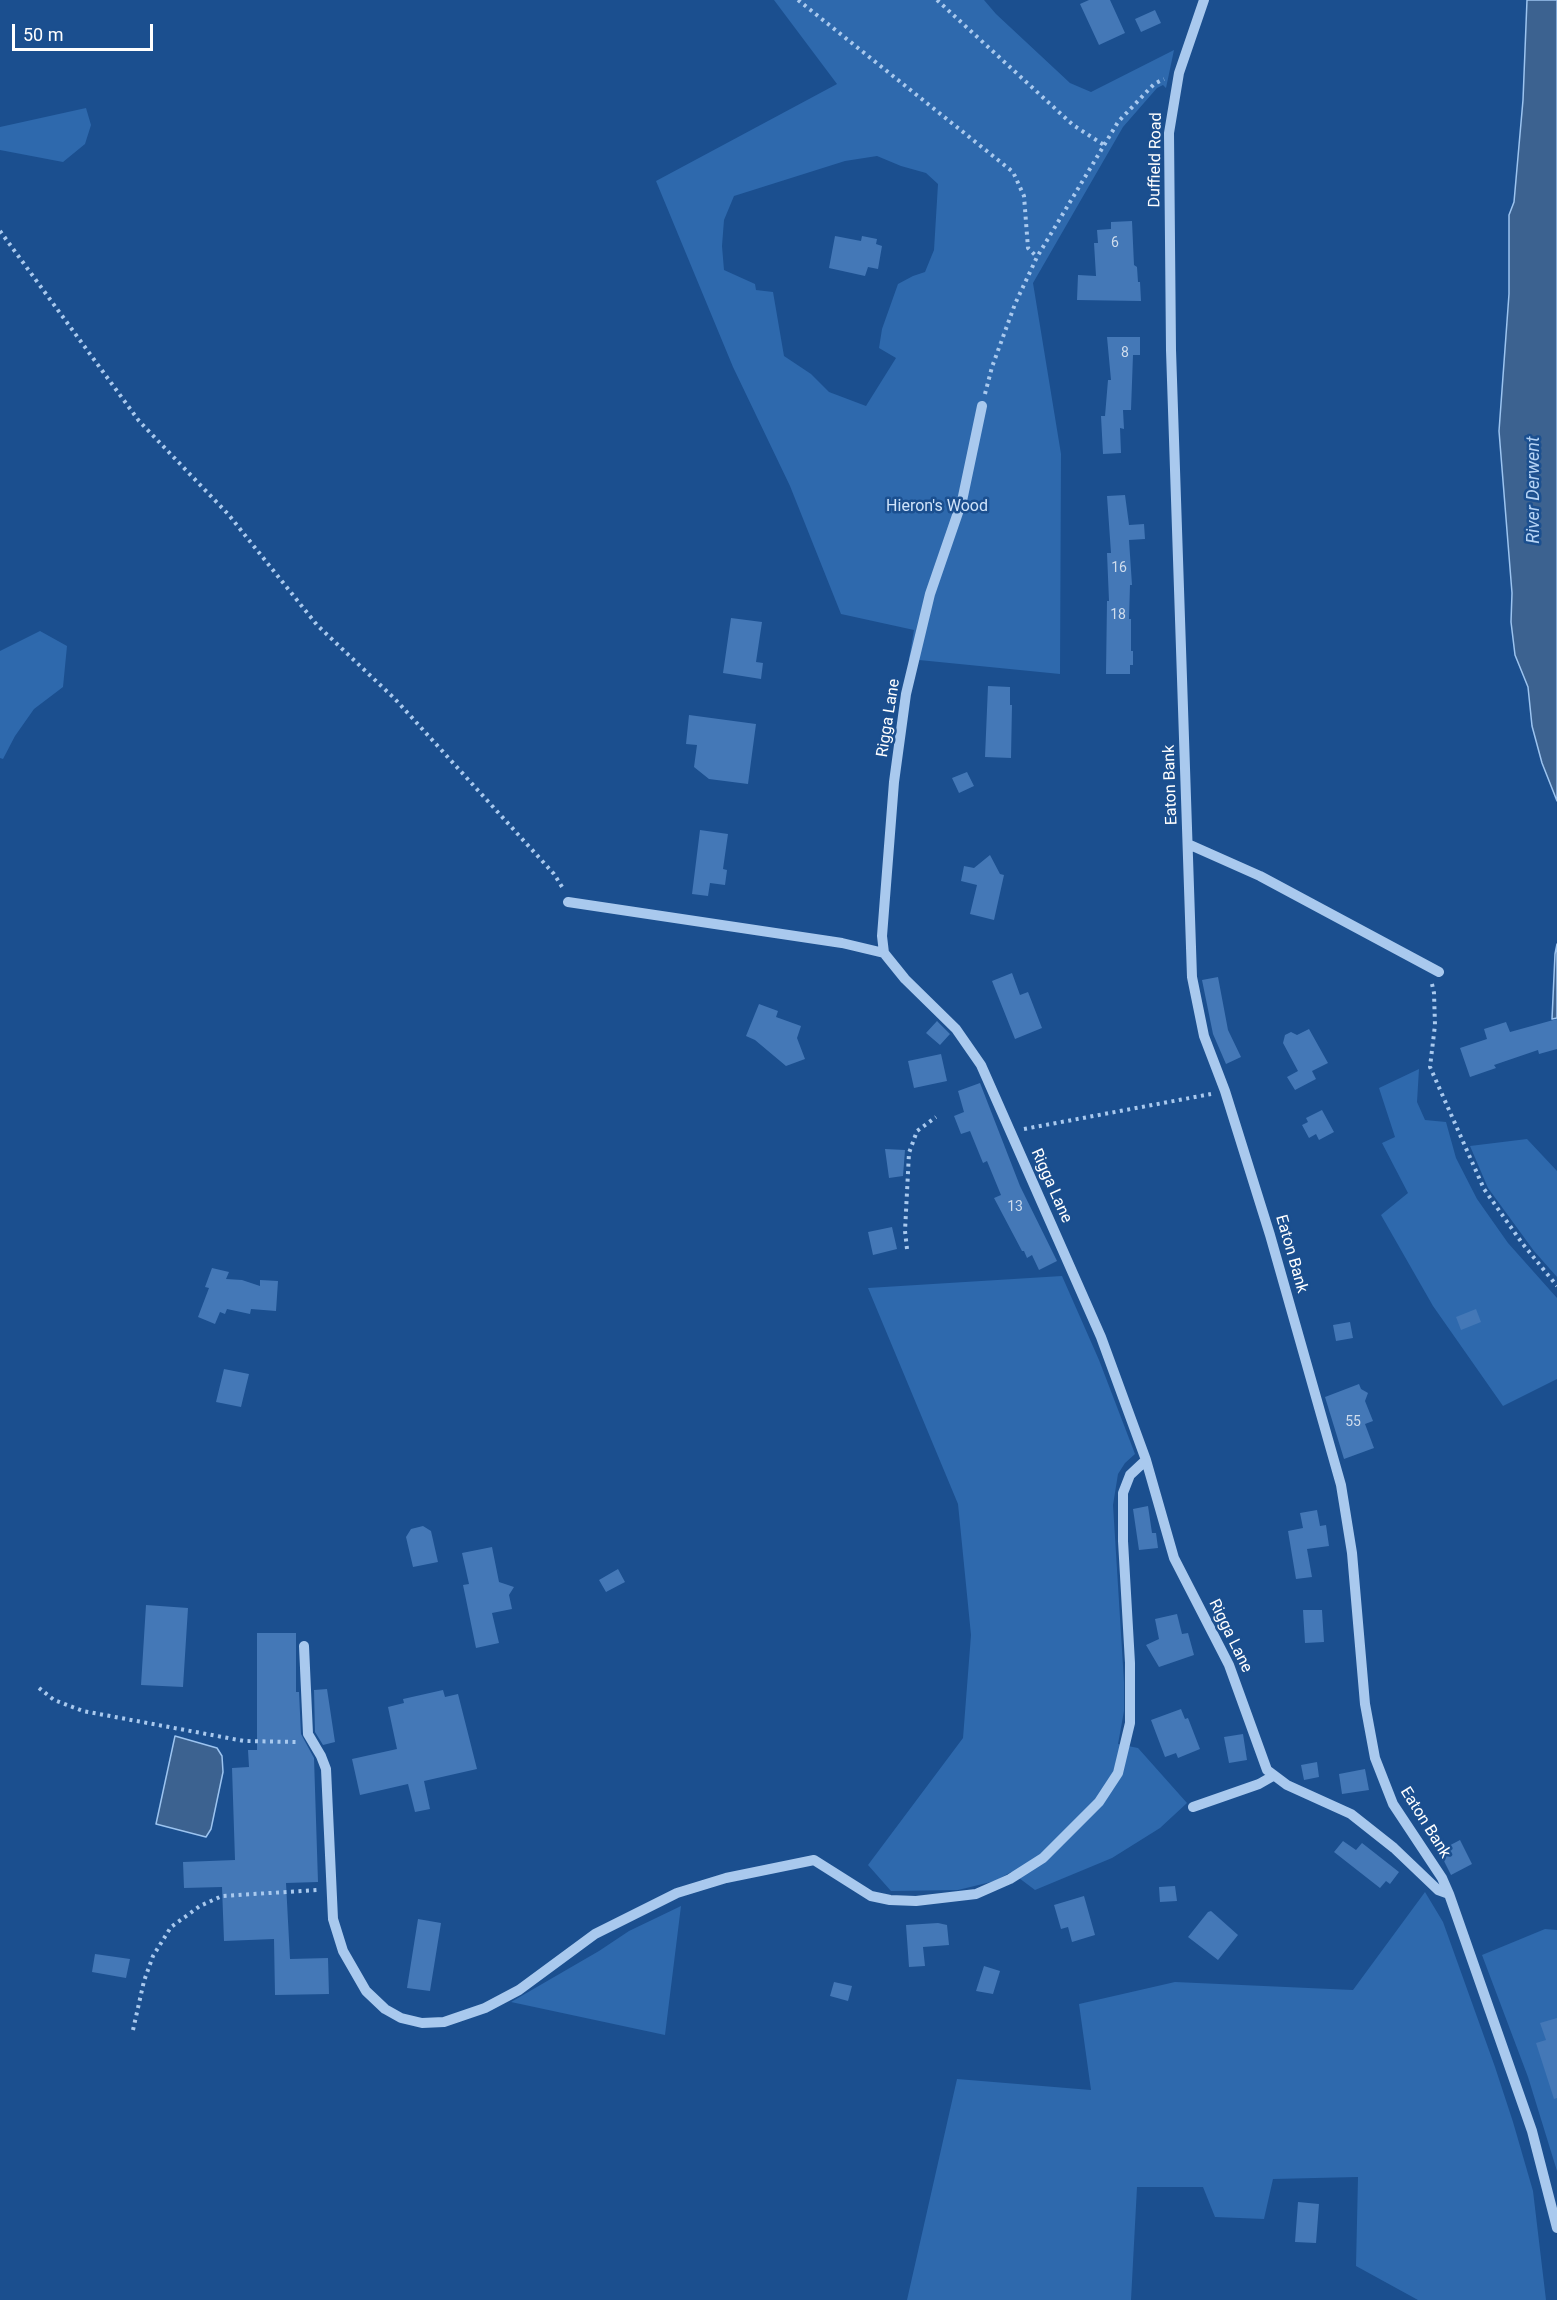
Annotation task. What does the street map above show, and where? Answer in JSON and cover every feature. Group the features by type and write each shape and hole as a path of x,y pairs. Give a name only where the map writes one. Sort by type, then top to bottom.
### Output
{"street":[{"name":"Duffield Road","path":"1171,253 1169,133 1179,73 1204,0"},
{"name":"Eaton Bank","path":"1171,253 1171,350 1177,473 1192,977 1204,1036 1225,1091 1270,1235 1341,1485 1352,1553 1365,1704 1375,1758 1393,1804 1438,1872 1449,1894 1532,2131 1557,2228"},
{"name":"Rigga Lane","path":"982,406 962,501 930,594 906,694 894,782 882,936 884,953 905,979 956,1029 981,1065 1101,1337 1146,1460 1174,1558 1240,1690 1262,1761 1273,1776 1299,1792 1351,1814 1394,1848 1438,1890 1449,1894"},
{"path":"1188,844 1260,876 1439,972"},
{"path":"568,902 842,943 884,953"},
{"path":"304,1646 308,1734 326,1769 331,1889 337,1934 343,1952 366,1991 385,2009 401,2018 422,2023 444,2022 485,2008 519,1990 595,1934 677,1893 726,1878 814,1860 871,1896 890,1900 916,1901 976,1894 1010,1879 1052,1850 1099,1802 1118,1773 1130,1723 1130,1663 1123,1541 1123,1493 1130,1475 1146,1460"},
{"path":"1193,1808 1258,1784 1273,1776"}],"path":[{"path":"798,0 1013,172 1024,196 1028,248 1037,257"},
{"path":"937,0 1073,125 1104,145"},
{"path":"982,406 992,368 1015,304 1037,257 1118,122 1154,84 1179,73"},
{"path":"0,231 139,421 228,514 317,625 396,699 554,874 568,902"},
{"path":"1434,986 1436,1025 1430,1067 1484,1189 1522,1243 1557,1286"},
{"path":"1011,1132 1225,1091"},
{"path":"907,1249 905,1231 909,1153 917,1131 936,1117"},
{"path":"39,1688 54,1700 83,1711 244,1741 313,1742"},
{"path":"133,2030 153,1956 171,1927 200,1906 222,1896 331,1889"}],"green space":[{"name":"Hieron's Wood","path":"774,0 984,0 1070,83 1091,92 1174,50 1166,88 1163,85 1157,88 1123,127 1033,283 1061,454 1060,674 909,659 914,630 841,614 790,486 733,367 656,181 837,84","holes":["877,156 926,173 938,184 934,250 925,272 898,284 882,329 879,348 896,358 866,406 829,392 811,374 784,356 773,292 756,290 755,284 724,270 722,246 724,220 734,196 845,161"]},
{"path":"86,108 91,125 85,144 63,162 0,150 0,127"},
{"path":"40,631 67,646 63,687 34,709 15,736 3,759 0,758 0,651"},
{"path":"1419,1069 1417,1102 1425,1120 1446,1122 1456,1158 1477,1199 1508,1243 1557,1298 1557,1379 1503,1406 1433,1306 1381,1215 1408,1193 1382,1143 1395,1137 1379,1088"},
{"path":"1527,1139 1557,1171 1557,1277 1534,1251 1488,1188 1470,1146"},
{"path":"1062,1276 1099,1360 1135,1454 1118,1474 1113,1505 1124,1682 1124,1711 1118,1744 1138,1748 1187,1803 1160,1828 1112,1858 1035,1890 1011,1872 995,1881 958,1890 891,1891 868,1865 963,1738 971,1635 958,1504 868,1288"},
{"path":"1425,1892 1443,1922 1513,2122 1533,2191 1546,2300 1418,2300 1356,2266 1358,2177 1273,2179 1264,2219 1215,2217 1203,2187 1137,2187 1131,2300 907,2300 957,2079 1091,2090 1079,2004 1175,1982 1353,1990"},
{"path":"681,1906 665,2035 511,2002 629,1931"},
{"path":"1545,1929 1557,1930 1557,2171 1528,2077 1482,1955"}],"water":[{"name":"River Derwent","path":"1527,0 1557,0 1557,801 1542,763 1532,726 1528,687 1515,655 1499,431 1509,294 1509,215 1514,202 1523,100"},
{"path":"1557,944 1557,1018 1552,1019 1555,954"},
{"path":"175,1736 217,1748 222,1756 223,1772 211,1829 206,1837 156,1824"}],"building":[{"path":"1089,0 1110,0 1125,33 1099,45 1080,4"},
{"path":"1155,10 1161,23 1141,32 1135,19"},
{"path":"1132,221 1134,265 1137,267 1138,282 1140,282 1141,301 1077,300 1078,275 1096,276 1094,243 1098,243 1097,230 1111,229 1111,222"},
{"path":"835,236 861,241 862,236 877,239 876,244 882,246 878,269 868,267 865,276 829,268"},
{"path":"1107,337 1140,337 1140,355 1133,355 1131,410 1123,410 1124,429 1120,428 1121,453 1103,454 1101,416 1105,416 1108,380 1111,380"},
{"path":"1125,495 1129,525 1144,524 1145,539 1129,540 1132,585 1130,585 1129,619 1131,619 1133,665 1130,665 1130,674 1106,674 1107,601 1109,601 1107,553 1111,553 1107,496"},
{"path":"731,618 762,622 756,662 763,663 761,679 723,673"},
{"path":"988,686 1010,687 1011,758 985,757"},
{"path":"689,715 756,724 748,784 709,779 694,767 697,745 686,744"},
{"path":"967,772 974,786 959,793 952,778"},
{"path":"700,830 728,834 723,869 727,870 725,885 710,883 708,896 692,894"},
{"path":"990,855 1000,874 1004,875 994,920 970,914 977,885 961,881 964,866 974,868"},
{"path":"1012,973 1020,995 1028,992 1042,1028 1015,1039 992,981"},
{"path":"1218,977 1228,1030 1241,1057 1226,1064 1213,1034 1202,980"},
{"path":"759,1004 778,1011 776,1017 801,1026 797,1038 805,1059 786,1066 755,1040 746,1036"},
{"path":"1557,1019 1557,1049 1539,1054 1538,1050 1494,1065 1496,1068 1470,1077 1460,1048 1487,1039 1484,1029 1506,1022 1510,1032"},
{"path":"937,1021 950,1034 940,1045 926,1033"},
{"path":"1309,1029 1328,1063 1312,1071 1316,1079 1295,1090 1287,1077 1298,1071 1283,1043 1285,1035 1291,1032 1297,1035"},
{"path":"941,1054 947,1081 914,1088 908,1061"},
{"path":"980,1083 1020,1186 1057,1261 1039,1270 1032,1255 1027,1258 1022,1251 994,1198 1001,1195 987,1161 983,1163 970,1131 961,1134 954,1116 964,1112 958,1091"},
{"path":"1322,1110 1334,1132 1319,1140 1316,1134 1309,1138 1302,1125 1308,1122 1306,1118"},
{"path":"885,1149 905,1150 903,1176 889,1178"},
{"path":"892,1227 897,1249 873,1255 868,1232"},
{"path":"212,1268 229,1272 226,1279 242,1280 260,1286 260,1280 278,1281 276,1311 251,1309 250,1314 227,1309 225,1314 220,1312 215,1324 198,1317 209,1288 205,1287"},
{"path":"1476,1309 1481,1322 1461,1330 1456,1317"},
{"path":"1350,1322 1353,1338 1336,1341 1333,1325"},
{"path":"224,1369 249,1374 241,1407 216,1402"},
{"path":"1359,1384 1361,1389 1368,1393 1365,1401 1373,1421 1365,1424 1374,1448 1344,1459 1325,1397"},
{"path":"1148,1506 1152,1533 1156,1533 1158,1548 1139,1550 1133,1509"},
{"path":"1317,1510 1320,1526 1326,1525 1329,1546 1307,1549 1312,1577 1296,1579 1288,1531 1303,1528 1300,1513"},
{"path":"423,1526 431,1531 438,1562 413,1567 406,1537 411,1529"},
{"path":"492,1547 499,1582 514,1587 509,1595 512,1609 492,1613 499,1643 476,1648 463,1585 469,1584 462,1553"},
{"path":"618,1569 625,1582 606,1592 599,1580"},
{"path":"146,1605 188,1608 183,1687 141,1685"},
{"path":"1303,1610 1322,1610 1324,1642 1305,1643"},
{"path":"1177,1614 1182,1634 1188,1633 1194,1655 1159,1667 1146,1645 1159,1639 1155,1619"},
{"path":"257,1633 296,1633 296,1692 299,1692 301,1734 314,1758 318,1882 286,1883 290,1959 328,1958 329,1994 275,1995 274,1939 224,1941 222,1887 184,1888 183,1862 235,1860 232,1768 249,1767 248,1750 257,1750"},
{"path":"327,1689 335,1742 323,1745 315,1732 314,1690"},
{"path":"443,1690 445,1697 458,1694 477,1769 424,1781 430,1809 415,1812 408,1784 360,1795 352,1759 397,1749 388,1707 404,1703 403,1699"},
{"path":"1181,1709 1185,1719 1188,1718 1200,1749 1178,1758 1176,1753 1165,1757 1151,1720"},
{"path":"1243,1734 1247,1760 1229,1763 1224,1737"},
{"path":"1317,1762 1319,1777 1304,1780 1301,1765"},
{"path":"1365,1769 1369,1790 1342,1794 1339,1774"},
{"path":"1460,1840 1472,1864 1451,1875 1439,1851"},
{"path":"1343,1841 1356,1850 1362,1843 1399,1872 1390,1884 1386,1881 1380,1888 1334,1852"},
{"path":"1175,1886 1177,1901 1160,1902 1159,1887"},
{"path":"1084,1896 1095,1935 1072,1942 1068,1927 1061,1929 1054,1905"},
{"path":"1211,1911 1238,1935 1218,1960 1188,1937"},
{"path":"418,1919 441,1923 430,1991 407,1988"},
{"path":"938,1923 947,1925 949,1945 923,1947 925,1966 909,1967 906,1925"},
{"path":"95,1954 130,1959 126,1978 92,1972"},
{"path":"984,1966 1000,1971 993,1994 976,1991"},
{"path":"834,1982 852,1986 848,2001 830,1996"},
{"path":"1557,2018 1557,2098 1554,2099 1536,2043 1546,2040 1540,2023"},
{"path":"1298,2202 1319,2204 1316,2243 1295,2242"}]}
